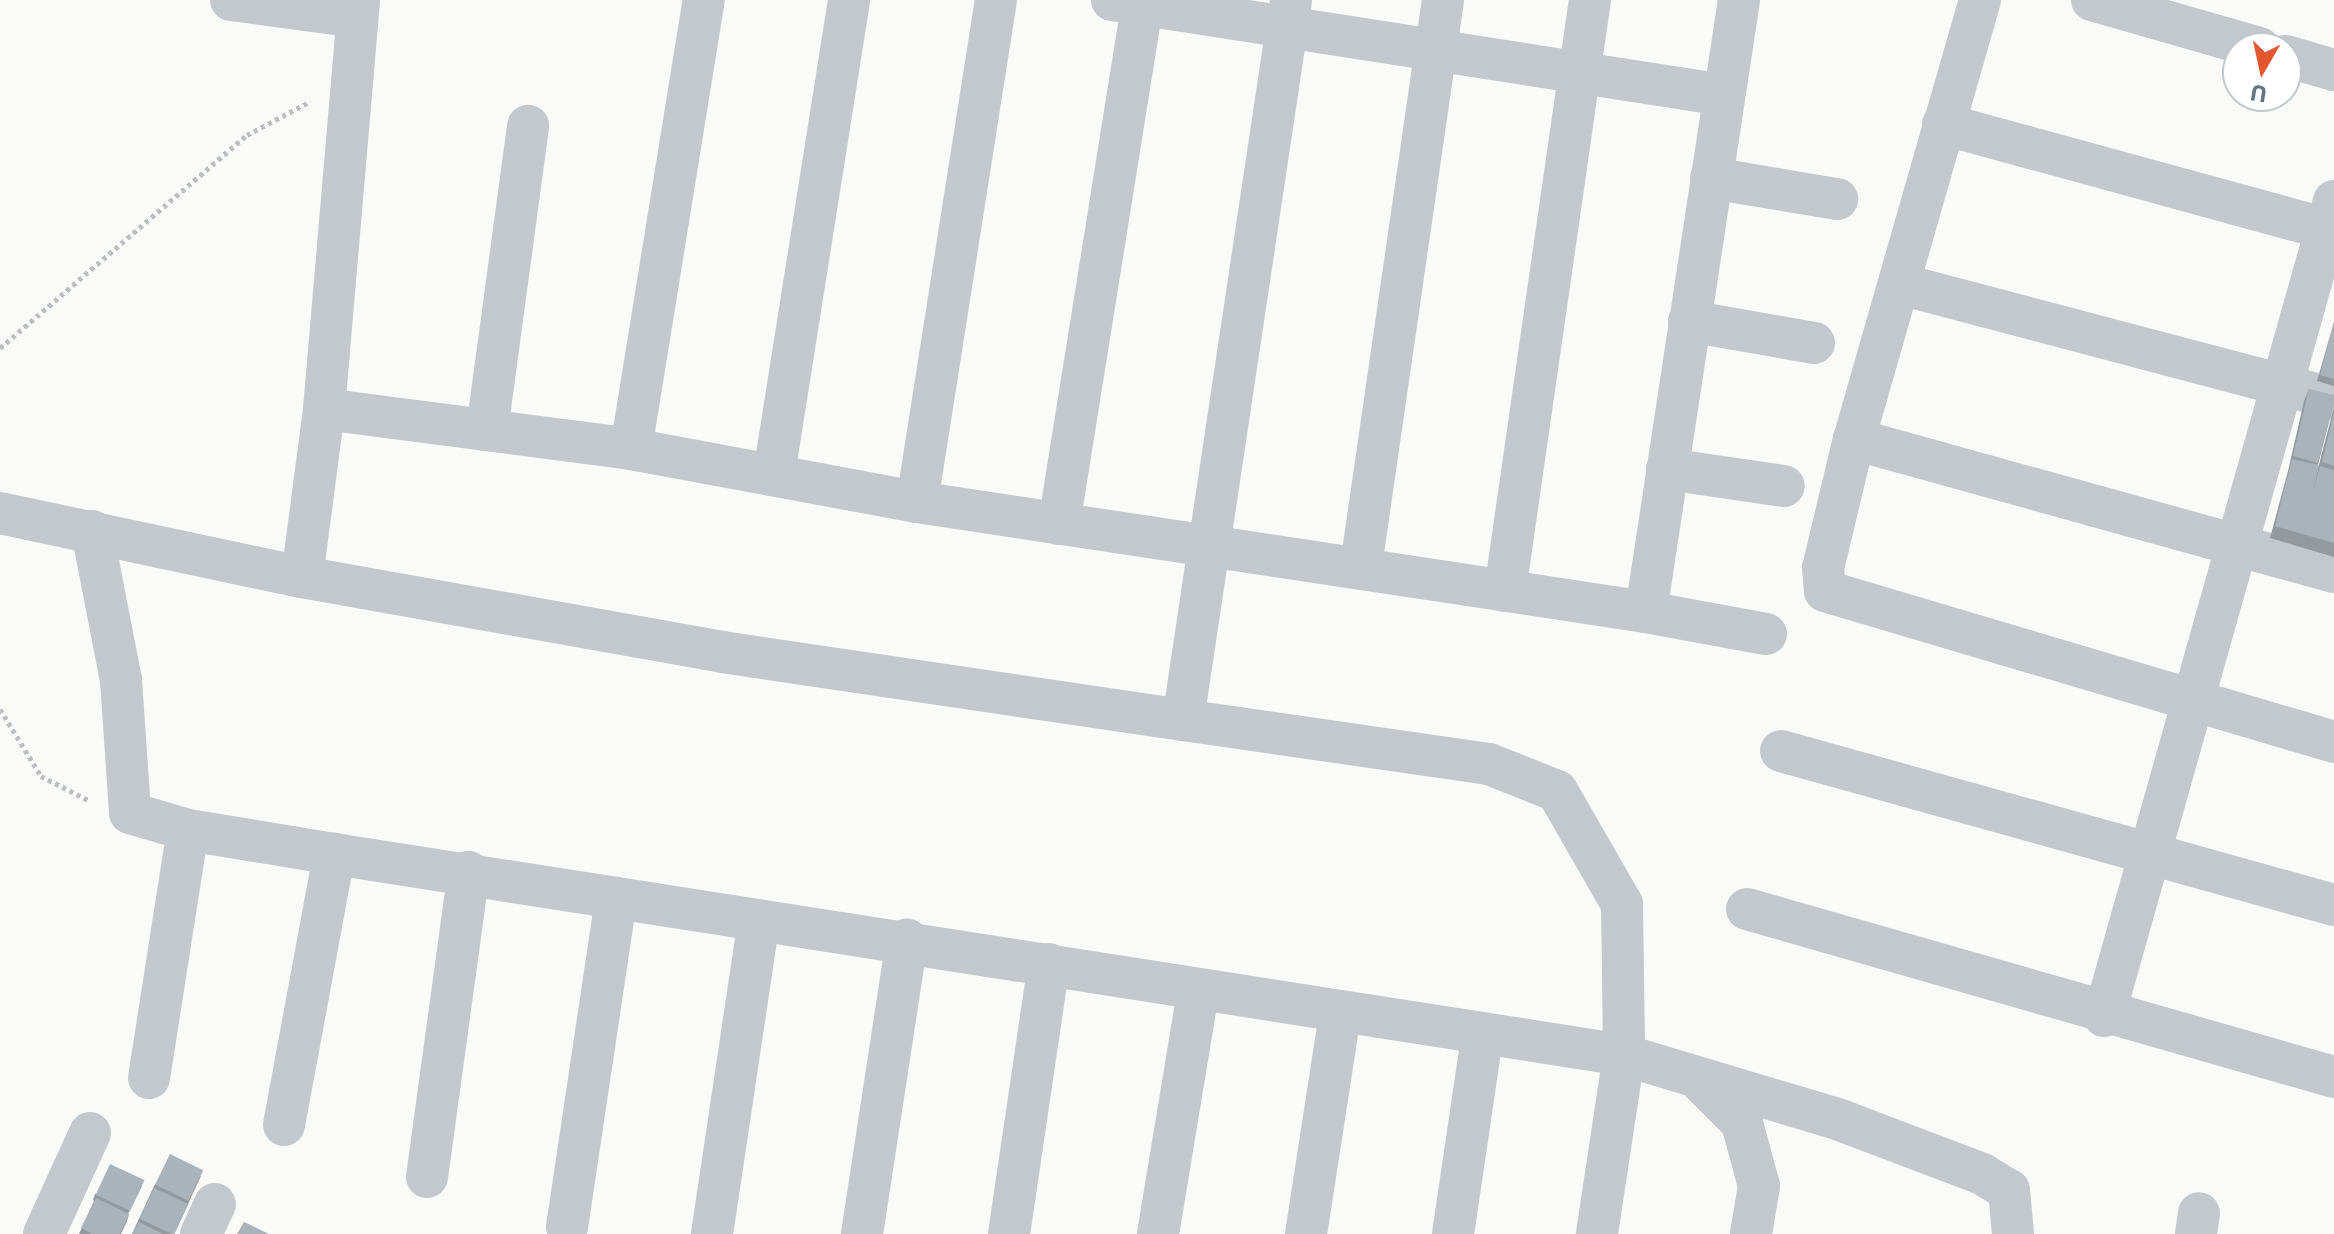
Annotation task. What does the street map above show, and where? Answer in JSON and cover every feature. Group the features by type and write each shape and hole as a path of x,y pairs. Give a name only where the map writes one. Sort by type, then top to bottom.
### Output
{"street":[{"path":"231,0 358,9 324,409 302,577"},
{"path":"631,449 704,0"},
{"path":"774,474 849,0"},
{"path":"917,502 996,0"},
{"path":"1361,566 1443,0"},
{"path":"1505,591 1590,0"},
{"path":"1646,612 1739,0"},
{"path":"1980,0 1854,439 1823,568 1825,591 2192,703 2334,742"},
{"path":"2092,0 2222,37"},
{"path":"1059,524 1132,2 1289,13 1435,51 1724,95"},
{"path":"1183,720 1289,13"},
{"path":"2302,61 2334,70"},
{"path":"1943,124 2331,220 2104,1016"},
{"path":"487,430 528,126"},
{"path":"1711,178 1837,199"},
{"path":"1900,284 2334,399"},
{"path":"1689,321 1814,343"},
{"path":"324,409 631,449 917,502 1361,566 1766,634"},
{"path":"1854,439 2334,572"},
{"path":"1667,469 1784,486"},
{"path":"0,513 302,577 722,652 1489,764 1557,791 1622,904 1624,1055 1597,1234"},
{"path":"92,531 121,680 130,813 188,830 334,854 469,872 759,920 907,939 1198,993 1482,1037 1624,1055 1840,1120 1982,1174 2009,1190 2013,1234"},
{"path":"1781,751 2149,856 2334,905"},
{"path":"149,1078 188,830"},
{"path":"284,1125 334,854"},
{"path":"427,1177 469,872"},
{"path":"567,1227 616,898"},
{"path":"1747,909 2104,1016 2334,1077"},
{"path":"712,1234 759,920"},
{"path":"862,1234 907,939"},
{"path":"1009,1234 1049,964"},
{"path":"1158,1234 1198,993"},
{"path":"1306,1234 1340,1014"},
{"path":"1453,1234 1482,1037"},
{"path":"1698,1079 1742,1123 1759,1186 1751,1234"},
{"path":"44,1234 90,1133"}],"path":[{"path":"0,348 247,135 307,101 350,101"},
{"path":"0,709 41,776 67,794 130,813"}],"building":[{"path":"2334,322 2334,379 2320,375"},
{"path":"2309,389 2334,395 2318,463 2293,456"},
{"path":"2334,412 2334,466 2322,462"},
{"path":"2292,459 2319,465 2313,493 2320,466 2334,470 2334,543 2275,526"},
{"path":"170,1154 203,1170 188,1201 155,1185"},
{"path":"110,1164 144,1180 130,1211 96,1195"},
{"path":"154,1188 188,1204 174,1234 140,1219"},
{"path":"96,1198 129,1214 120,1234 92,1234 81,1228"},
{"path":"139,1222 163,1234 132,1234"},
{"path":"244,1222 269,1234 237,1234"}]}
